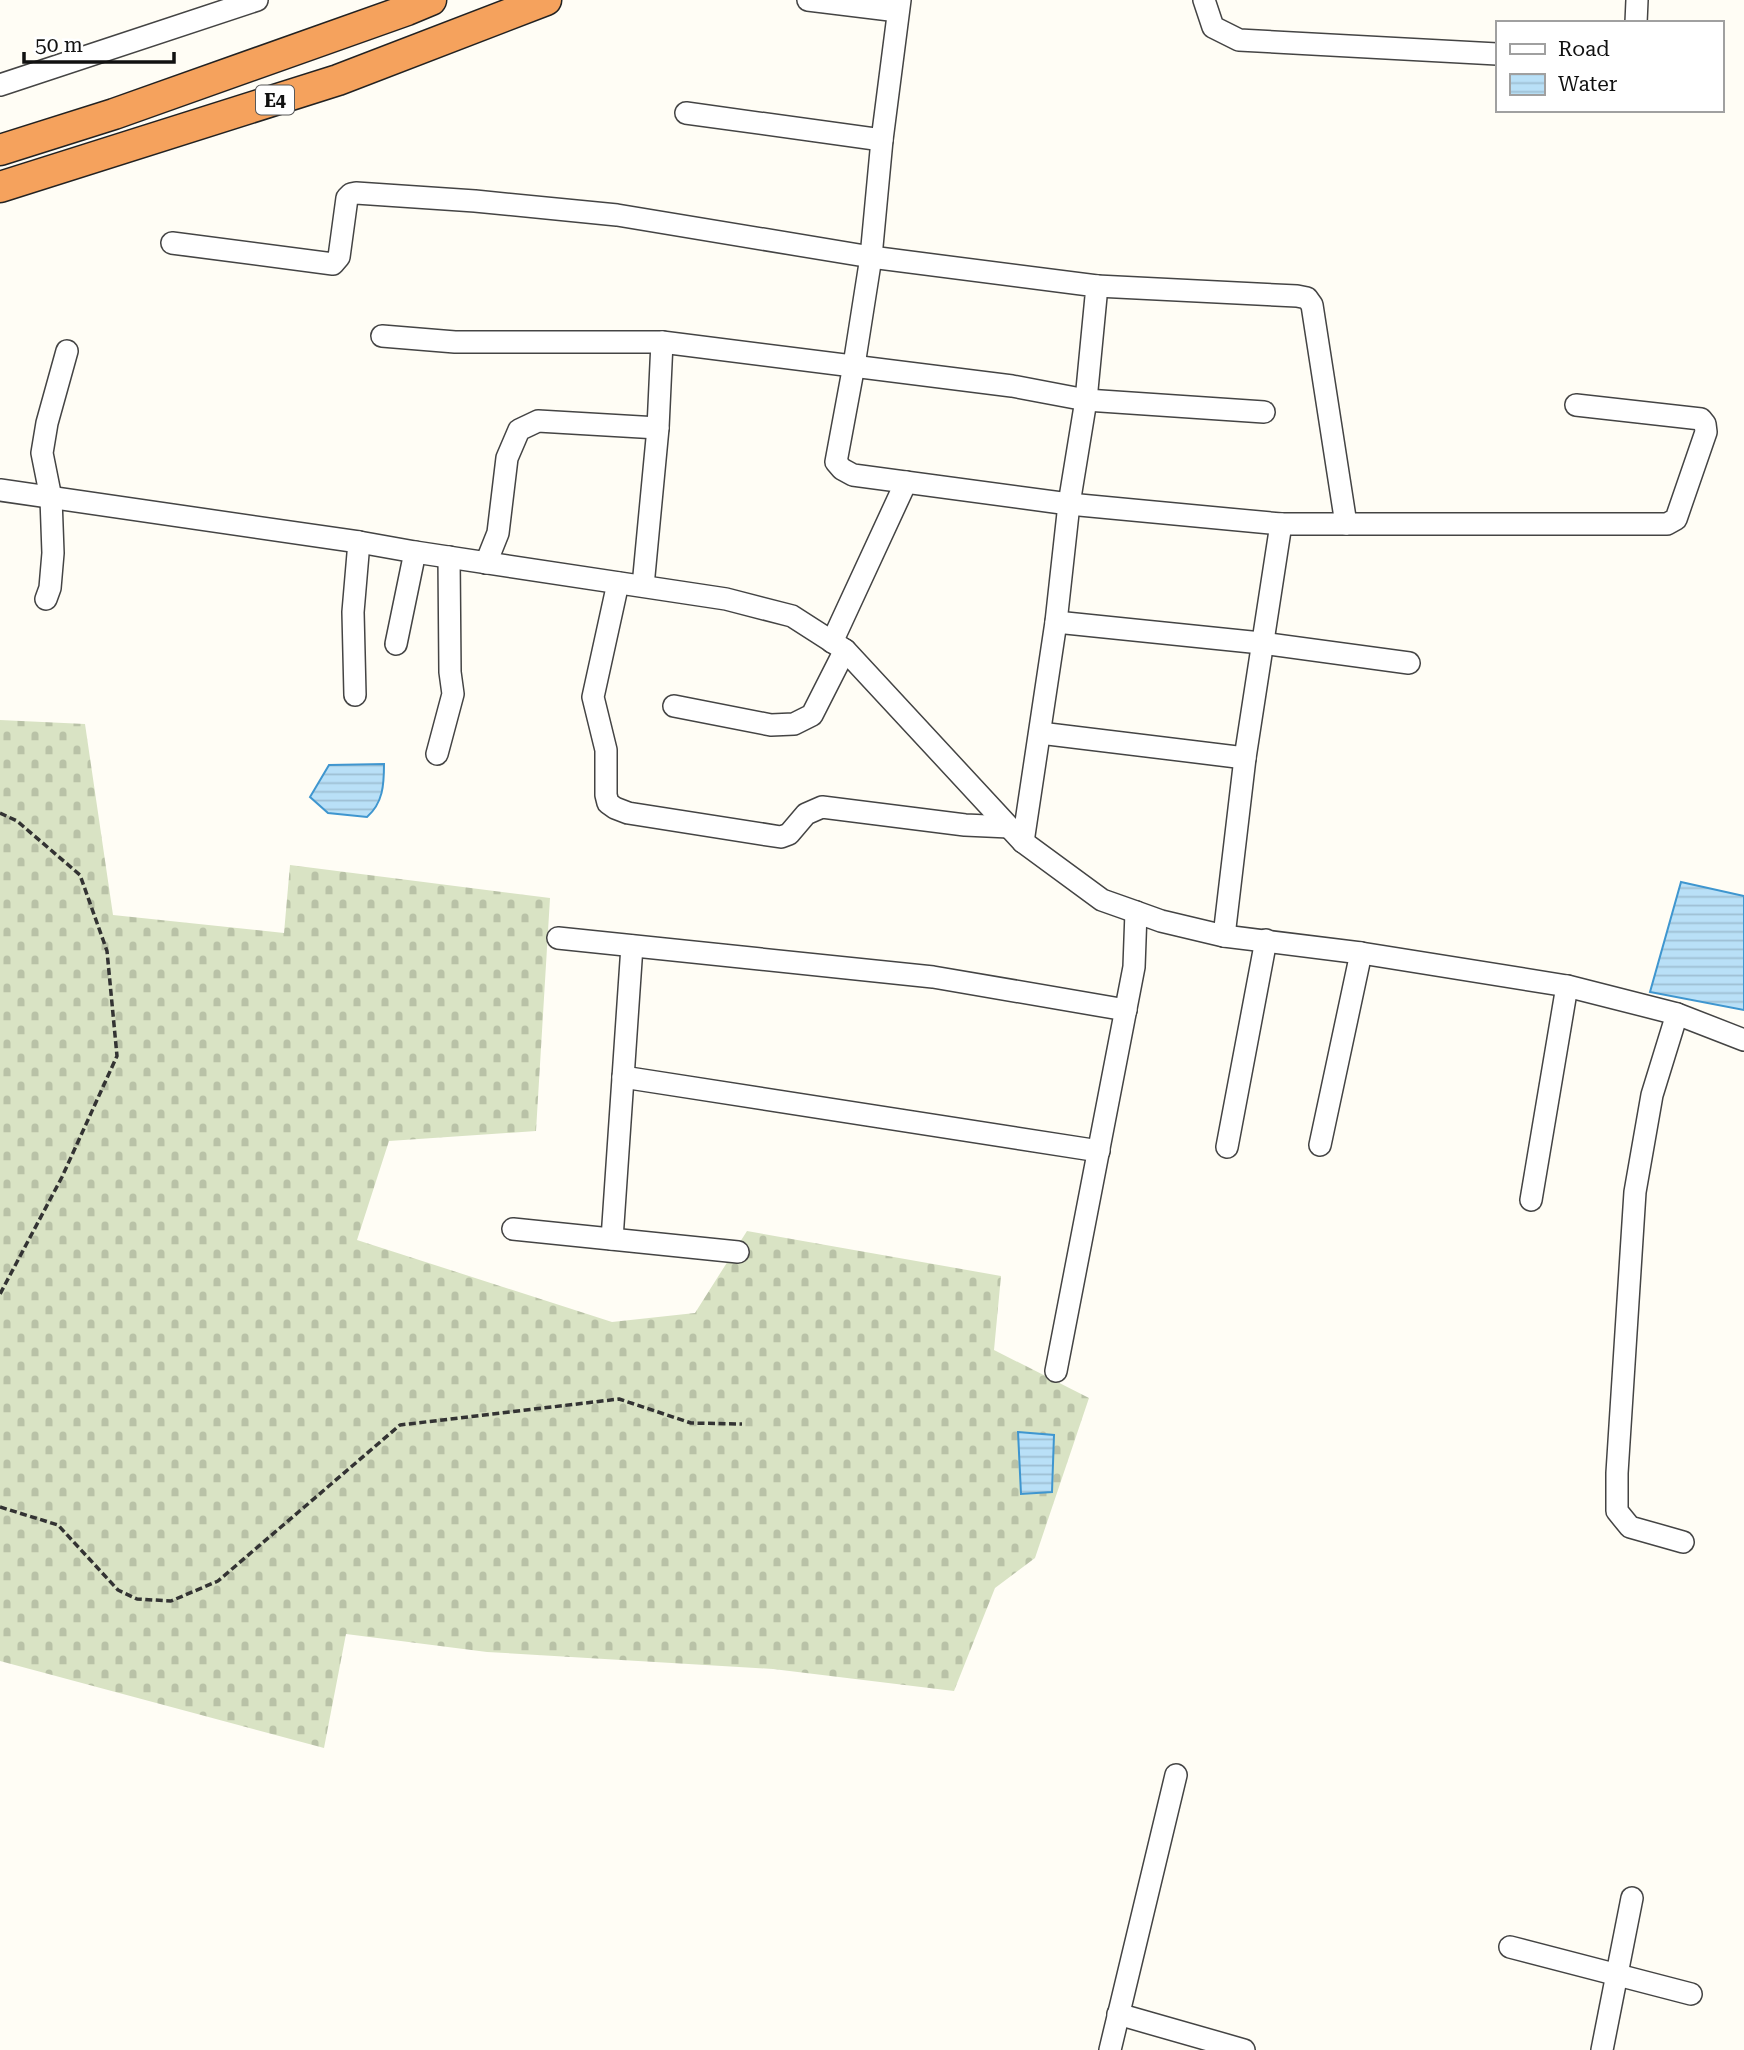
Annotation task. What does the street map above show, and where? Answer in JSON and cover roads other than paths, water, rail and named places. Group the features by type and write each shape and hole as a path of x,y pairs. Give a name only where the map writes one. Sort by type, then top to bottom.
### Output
{"highway":[{"name":"E4","path":"0,150 114,114 431,0"},
{"name":"E4","path":"0,187 338,80 546,0"}],"street":[{"path":"0,85 257,0"},
{"path":"808,0 899,5 871,257 836,462 853,475 1069,504 1281,524 1667,524 1676,519 1706,432 1701,419 1576,405"},
{"path":"1204,0 1213,27 1239,40 1496,54"},
{"path":"1636,21 1637,0"},
{"path":"686,113 882,140"},
{"path":"172,243 333,264 339,257 347,198 356,193 617,215 871,257 1097,286 1307,298 1312,305 1346,524"},
{"path":"1016,835 1040,733 1069,504 1086,400 1097,286"},
{"path":"382,337 455,342 662,342 1012,386 1086,400 1264,412"},
{"path":"643,586 658,428 662,342"},
{"path":"46,598 50,589 53,553 51,498 42,453 47,423 67,351"},
{"path":"486,563 498,533 507,458 519,430 538,421 658,428"},
{"path":"674,706 771,725 794,724 812,715 906,482"},
{"path":"0,490 726,599 792,616 839,646 1016,835 1102,900 1161,921 1224,936 1361,953 1567,986 1677,1014 1744,1040"},
{"path":"1224,936 1245,758 1281,524"},
{"path":"355,695 353,612 359,542"},
{"path":"396,644 415,552"},
{"path":"438,754 453,694 450,672 449,557"},
{"path":"618,583 593,697 606,750 606,795 608,803 615,808 628,813 782,837 789,834 806,814 822,807 965,825 1016,835"},
{"path":"1056,622 1261,643 1409,663"},
{"path":"1040,733 1245,758"},
{"path":"1056,1371 1134,967 1136,912"},
{"path":"558,938 933,977 1126,1010"},
{"path":"1227,1147 1266,940"},
{"path":"612,1239 632,946"},
{"path":"1320,1145 1361,953"},
{"path":"1531,1200 1567,986"},
{"path":"1677,1014 1652,1095 1635,1192 1617,1511 1630,1527 1683,1542"},
{"path":"623,1077 1099,1151"},
{"path":"513,1229 738,1252"},
{"path":"1110,2050 1176,1775"},
{"path":"1602,2050 1632,1898"},
{"path":"1510,1947 1691,1994"},
{"path":"1118,2014 1244,2050"}],"water":[{"path":"384,764 382,793 367,817 328,813 310,797 329,765"},
{"path":"1681,882 1744,896 1744,1010 1650,992"},
{"path":"1018,1432 1054,1435 1052,1492 1021,1494"}]}
